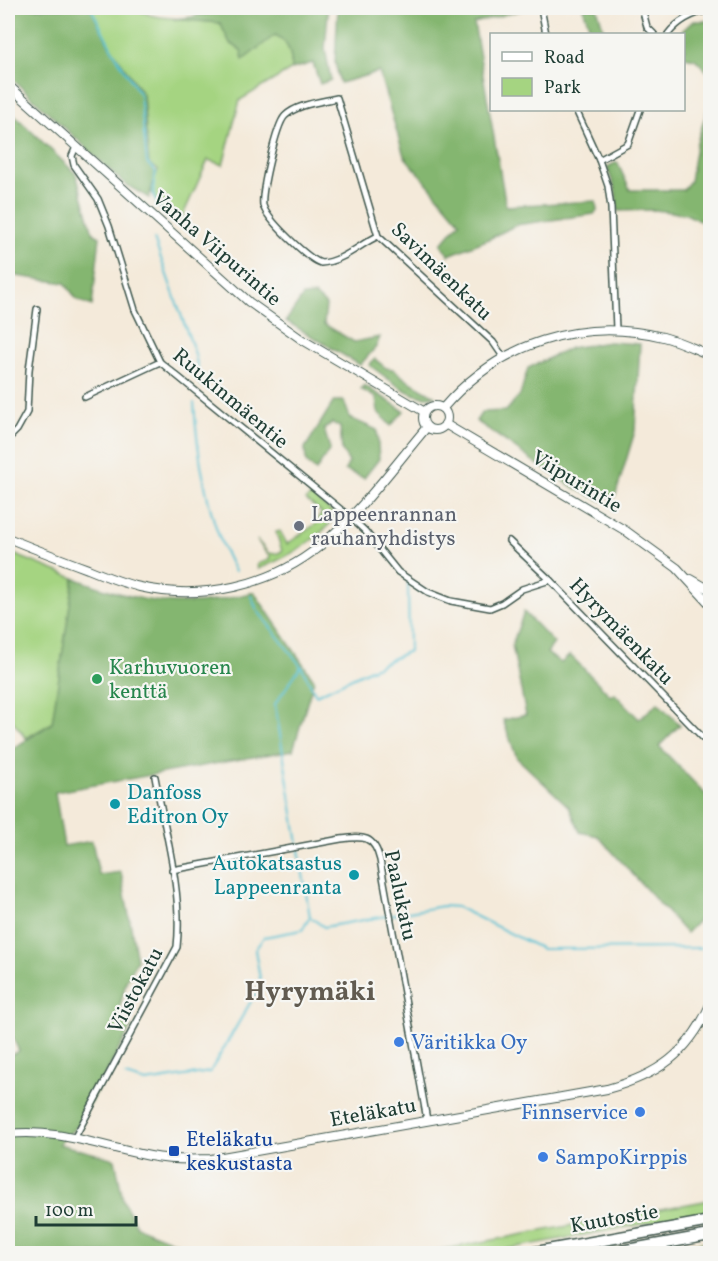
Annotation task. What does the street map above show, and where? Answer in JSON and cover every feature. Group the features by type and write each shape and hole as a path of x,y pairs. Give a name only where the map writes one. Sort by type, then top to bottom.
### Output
{"highway":[{"name":"Kuutostie","path":"525,1254 711,1221"},
{"name":"Kuutostie","path":"605,1254 711,1235"}],"street":[{"path":"541,8 546,33"},
{"path":"642,8 647,27 653,33"},
{"path":"669,33 690,16 711,10"},
{"name":"Vanha Viipurintie","path":"8,85 226,283 267,316 301,339 423,411"},
{"name":"Savimäenkatu","path":"378,236 338,259 321,263 310,258 270,218 264,208 263,193 276,138 284,116 297,108 337,98 378,236 493,342 504,358"},
{"path":"576,111 608,186 616,329"},
{"path":"599,160 628,144 640,111"},
{"name":"Ruukinmäentie","path":"75,147 72,156 74,165 98,200 109,226 135,310 160,362 350,517 365,531 398,572 428,592 451,601 490,608 502,603 522,589 550,580"},
{"path":"8,439 17,430 27,412 29,370 37,309"},
{"path":"443,408 469,380 504,358 560,336 585,331 616,329 666,338 711,355"},
{"path":"85,397 160,362"},
{"path":"435,405 443,408 447,416 445,424 435,430 427,427 422,420 423,411 435,405"},
{"name":"Viipurintie","path":"445,424 653,549 684,575 711,604"},
{"path":"8,538 139,587 188,592 236,587 284,569 321,545 350,517 427,427"},
{"name":"Hyrymäenkatu","path":"509,541 711,745"},
{"name":"Viipurintie","path":"684,575 711,590"},
{"name":"Viistokatu","path":"75,1137 177,947 179,925 172,870 155,777"},
{"name":"Paalukatu","path":"172,870 341,839 366,838 374,844 380,860 427,1120"},
{"name":"Eteläkatu","path":"8,1134 40,1132 75,1137 150,1156 191,1160 211,1159 607,1089 634,1082 657,1070 678,1054 691,1040 711,1005"}],"green space":[{"path":"8,8 91,8 109,44 143,95 147,163 156,172 149,198 125,184 8,75"},
{"path":"91,8 135,8 161,17 220,23 230,43 241,50 275,35 284,41 289,49 292,69 240,100 223,165 208,160 179,224 161,208 163,203 156,201 150,189 158,170 149,164 143,95 109,49"},
{"path":"230,8 325,8 328,13 325,49 331,80 320,84 313,63 292,69 287,45 275,35 243,60 241,50 230,43 220,23 173,19"},
{"path":"338,8 529,8 474,23 506,206 596,201 597,211 594,214 516,225 449,255 441,244 460,222 404,156 379,72 340,83 335,62"},
{"path":"583,8 597,8 605,33 592,33"},
{"path":"693,21 710,21 710,74 695,59 685,57 685,33 680,33"},
{"path":"710,102 710,226 686,214 655,210 618,211 615,188 607,167 617,162 630,190 683,190 690,181 696,145"},
{"path":"8,109 76,174 93,233 100,237 92,306 77,300 65,283 10,275 8,277"},
{"path":"315,295 326,305 324,324 354,342 380,337 376,347 360,365 286,321 303,296"},
{"path":"609,342 640,344 635,431 615,497 607,496 603,501 553,475 476,421 482,412 506,411 520,395 528,368 570,348"},
{"path":"375,359 386,368 393,369 435,396 418,395 400,387 369,365"},
{"path":"364,385 404,411 391,426 378,412 376,398 361,389"},
{"path":"334,401 344,401 350,418 377,430 379,459 364,478 345,470 349,462 342,451 340,427 332,423 324,429 330,449 316,471 306,462 305,448"},
{"path":"311,495 333,513 335,518 317,536 299,549 258,569 257,564 269,560 270,556 257,540 268,553 276,554 282,551 276,532 280,531 287,544 320,521 318,519 322,513 306,500"},
{"path":"8,552 74,578 52,723 26,738 8,715"},
{"path":"74,578 125,595 160,602 196,603 254,592 314,680 293,750 55,792 64,846 92,841 99,875 121,872 137,960 126,982 117,1018 131,1027 79,1124 59,1144 115,1159 123,1200 137,1227 202,1253 8,1253 8,1056 19,1051 8,1020 11,1010 8,1003 8,752 52,723"},
{"path":"524,612 554,643 547,653 561,663 570,655 611,696 614,693 639,719 658,703 680,725 659,746 710,799 710,909 686,933 598,836 580,832 569,807 517,758 503,720 526,715 512,645"},
{"path":"710,1200 710,1212 484,1253 422,1253"},
{"path":"710,1241 710,1253 640,1253"}],"waterway":[{"path":"91,8 112,49 140,95 147,163 156,172 153,188 155,200 172,222"},
{"path":"154,239 195,354 201,386"},
{"path":"194,403 201,467 211,512 235,571"},
{"path":"301,666 316,695 409,651 408,583"},
{"path":"125,1076 146,1082 210,1072 261,984 255,950 264,937 302,930 310,917 275,704 301,666 257,610 251,596"},
{"path":"310,917 324,927 443,906 457,907 542,949 701,948"}],"place":[{"name":"Lappeenrannan rauhanyhdistys","path":"299,526"},
{"name":"Karhuvuoren kenttä","path":"97,679"},
{"name":"Danfoss Editron Oy","path":"115,804"},
{"name":"Autokatsastus Lappeenranta","path":"354,875"},
{"name":"Väritikka Oy","path":"399,1042"},
{"name":"Finnservice","path":"640,1112"},
{"name":"Eteläkatu keskustasta","path":"174,1151"},
{"name":"SampoKirppis","path":"543,1157"}],"district":[{"name":"Hyrymäki","path":"310,991"}]}
